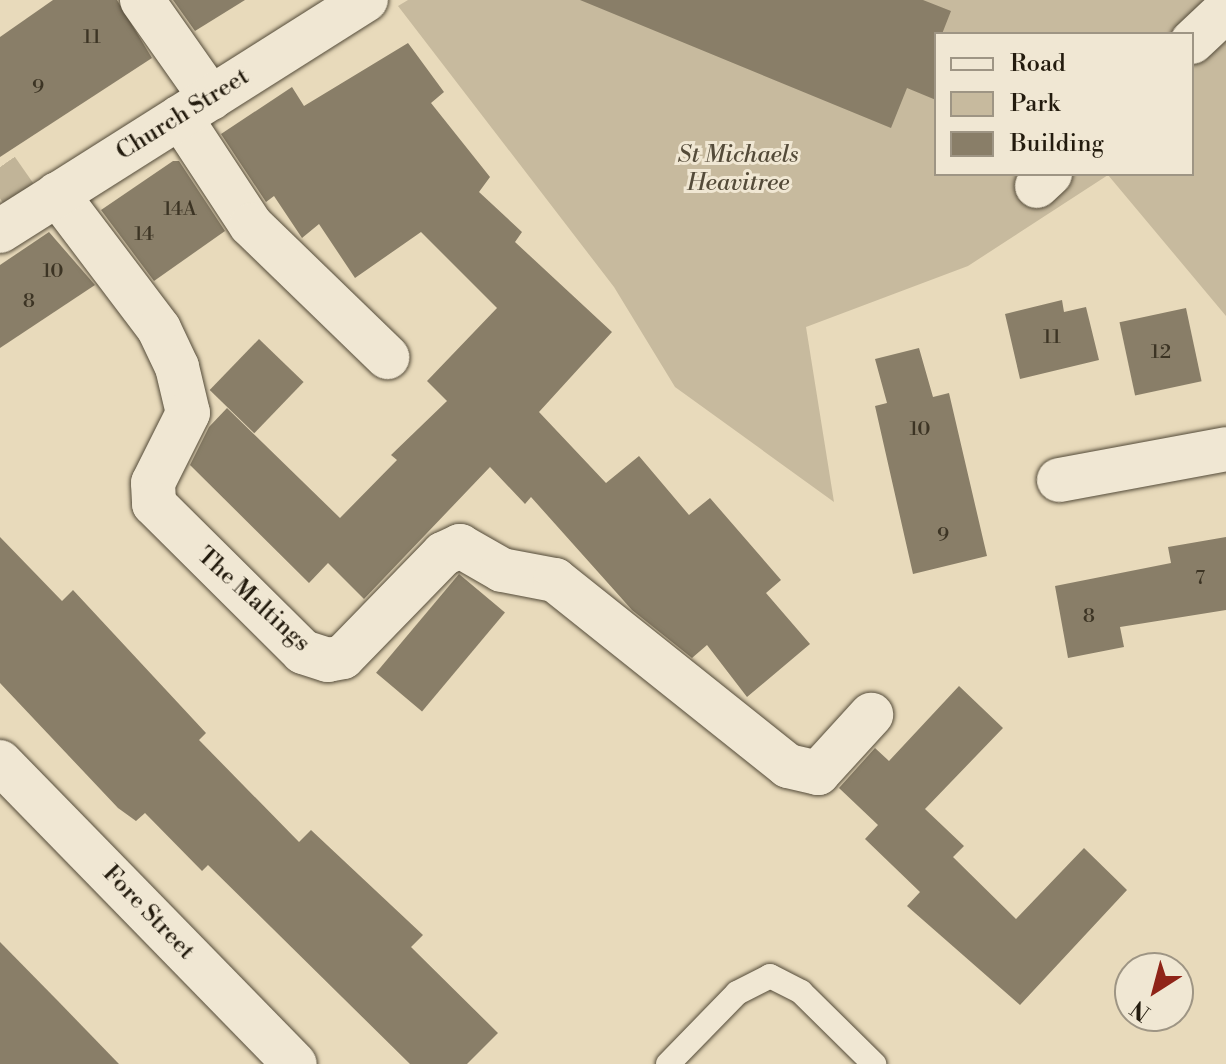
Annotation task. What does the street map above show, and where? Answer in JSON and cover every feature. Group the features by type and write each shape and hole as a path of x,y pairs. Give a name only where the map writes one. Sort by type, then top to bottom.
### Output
{"street":[{"path":"142,0 251,225 387,357"},
{"name":"Church Street","path":"29,212 366,0"},
{"path":"1194,40 1226,10"},
{"name":"The Maltings","path":"29,212 159,329 177,367 188,413 153,483 154,504 303,652 328,660 343,657 443,554 460,546 502,570 555,580 788,766 818,773 871,715"},
{"path":"1059,480 1226,449"},
{"name":"Fore Street","path":"0,762 295,1064"}],"lane":[{"path":"668,1064 737,993 770,976 801,992 874,1064"}],"green space":[{"name":"St Michaels Heavitree","path":"408,0 1226,0 1226,316 1109,176 1194,176 1194,32 934,32 934,176 1106,176 968,266 806,327 834,502 675,387 614,287 398,6"}],"building":[{"path":"53,0 117,0 152,58 0,157 0,37"},
{"path":"173,0 245,0 195,31"},
{"path":"580,0 923,0 951,11 943,32 934,32 934,99 907,88 891,128"},
{"path":"408,43 444,92 431,103 490,177 479,192 522,232 515,242 612,332 539,412 606,483 639,456 689,515 710,498 781,580 766,593 810,644 747,697 707,645 692,658 632,610 531,497 525,504 490,467 364,599 328,563 309,583 190,465 209,427 227,408 340,518 397,460 391,455 447,401 427,381 497,308 421,232 355,278 319,224 302,238 274,196 266,202 221,134 292,87 304,106"},
{"path":"173,161 179,161 225,231 154,281 101,210"},
{"path":"49,232 95,285 0,348 0,265"},
{"path":"1062,300 1064,312 1086,307 1099,360 1020,379 1005,314"},
{"path":"1186,308 1202,381 1135,395 1119,322"},
{"path":"259,339 304,382 254,433 210,390"},
{"path":"919,348 933,397 949,393 987,556 913,574 875,406 887,403 875,359"},
{"path":"0,537 62,601 73,590 206,733 199,740 299,842 311,830 423,935 411,947 498,1033 467,1064 410,1064 208,865 202,871 145,813 136,821 118,808 0,683"},
{"path":"1226,537 1226,610 1120,627 1124,647 1068,658 1055,586 1171,563 1168,547"},
{"path":"459,574 505,613 422,711 376,673"},
{"path":"959,686 1003,728 925,809 964,846 953,857 1016,919 1084,848 1127,890 1020,1005 907,906 920,892 865,839 878,825 839,788 875,748 889,761"},
{"path":"0,942 56,999 119,1064 0,1064"}],"tunnel":[{"path":"0,167 30,210"}]}
